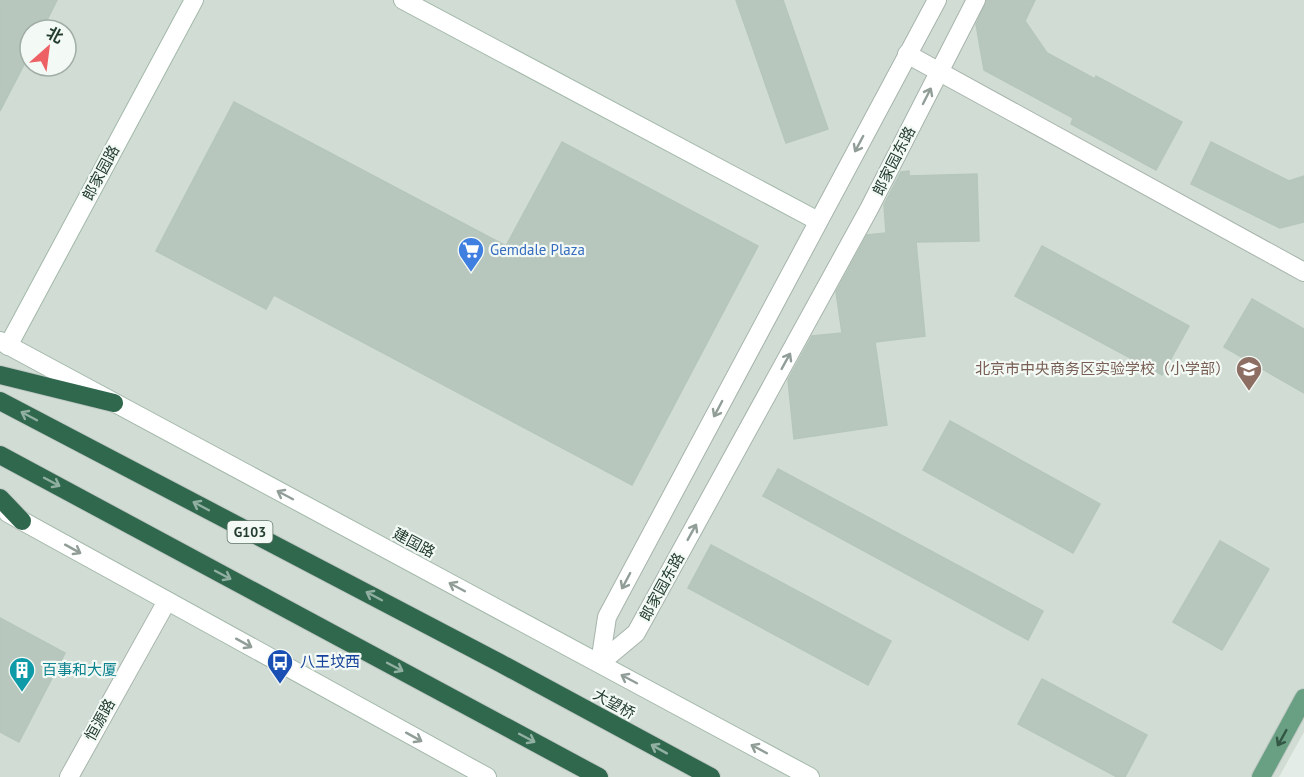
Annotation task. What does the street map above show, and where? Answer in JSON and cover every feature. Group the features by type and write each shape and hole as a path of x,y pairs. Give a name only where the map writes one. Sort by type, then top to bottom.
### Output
{"highway":[{"path":"0,375 114,403"},
{"name":"大望桥","path":"0,400 500,663 711,777"},
{"path":"0,455 598,777"},
{"path":"0,498 22,520"}],"main road":[{"path":"1261,777 1304,698"}],"street":[{"name":"郎家园路","path":"4,343 194,0"},
{"path":"403,0 818,221"},
{"path":"600,663 607,617 937,0"},
{"name":"郎家园东路","path":"600,663 636,633 864,220 976,0"},
{"path":"908,54 1304,272"},
{"name":"建国路","path":"4,343 810,777"},
{"path":"0,508 487,777"},
{"name":"恒源路","path":"69,777 167,601"}],"shaded area":[{"path":"0,0 1304,0 1304,732 1279,777 0,777"}],"building":[{"path":"0,0 57,0 48,18 18,18 18,76 0,111"},
{"path":"736,0 783,0 828,129 786,143"},
{"path":"987,0 1035,0 1025,21 1047,53 1095,79 1096,76 1182,122 1156,170 1071,124 1073,118 984,70 976,24"},
{"name":"Gemdale Plaza","path":"234,102 506,246 562,142 758,246 632,485 274,295 266,309 156,251"},
{"path":"1211,142 1289,181 1304,176 1304,222 1280,228 1191,184"},
{"path":"909,171 909,176 977,174 979,241 916,242 925,336 875,342 887,425 794,439 788,380 812,336 842,333 836,292 867,235 886,233 884,205 901,172"},
{"path":"1042,246 1189,326 1162,375 1015,296"},
{"path":"1252,299 1304,329 1304,393 1224,347"},
{"path":"950,421 1100,504 1073,553 923,470"},
{"path":"778,469 1043,611 1028,640 763,496"},
{"path":"1220,541 1269,569 1222,650 1173,622"},
{"path":"711,545 891,641 868,685 688,588"},
{"name":"百事和大厦","path":"0,618 65,653 19,742 0,732"},
{"path":"1042,679 1147,735 1125,777 1117,777 1018,724"}],"place":[{"name":"Gemdale Plaza","path":"471,273"},
{"name":"北京市中央商务区实验学校（小学部）","path":"1249,392"},
{"name":"八王坟西","path":"280,685"},
{"name":"百事和大厦","path":"22,693"}]}
